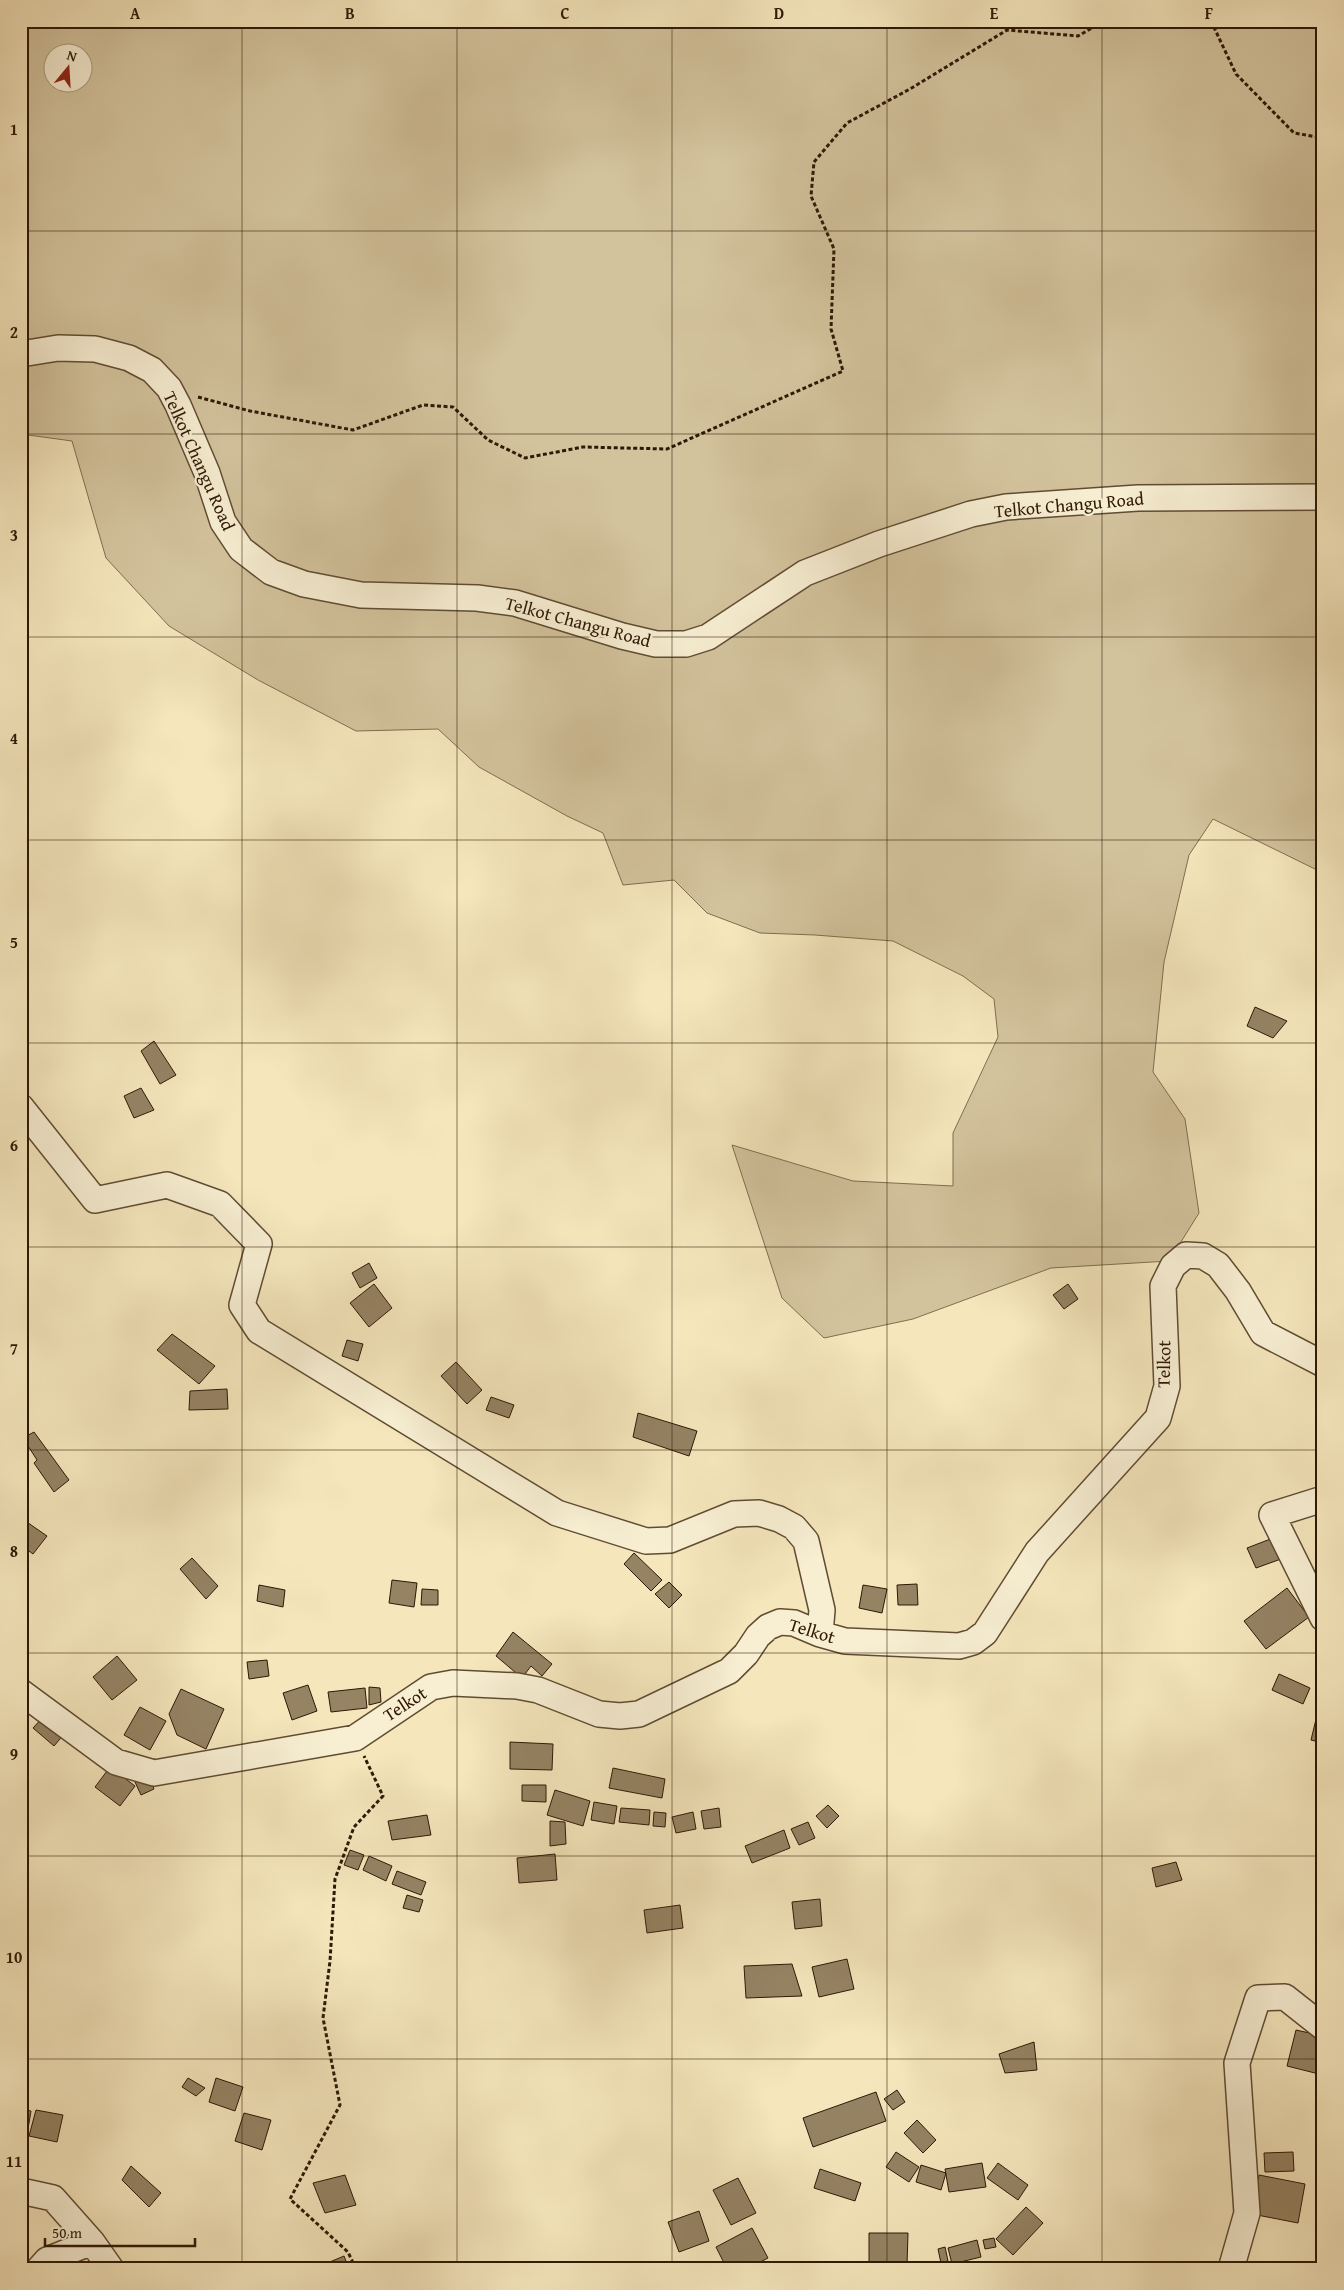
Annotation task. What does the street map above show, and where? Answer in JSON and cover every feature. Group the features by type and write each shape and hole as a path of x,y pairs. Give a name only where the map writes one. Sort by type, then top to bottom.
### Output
{"street":[{"name":"Telkot Changu Road","path":"21,354 58,348 95,350 129,358 152,370 170,388 207,473 223,522 241,549 271,572 304,584 360,595 477,598 515,603 622,636 656,644 686,644 708,637 806,573 879,544 971,514 1006,507 1138,498 1323,497"},
{"path":"21,1107 94,1200 168,1185 220,1204 259,1244 242,1305 260,1331 557,1513 646,1542 670,1540 734,1514 759,1513 779,1519 794,1527 806,1541 822,1610 820,1634"},
{"name":"Telkot","path":"21,1692 116,1762 154,1774 355,1738 431,1687 454,1683 517,1686 538,1690 600,1714 620,1716 639,1714 729,1671 768,1627 780,1622 794,1623 846,1642 959,1646 974,1642 985,1633 1037,1552 1158,1418 1167,1386 1163,1286 1173,1266 1186,1255 1203,1256 1218,1265 1238,1292 1263,1333 1323,1364"},
{"path":"1323,1499 1272,1515 1323,1618"},
{"path":"1231,2269 1247,2213 1236,2063 1258,1998 1285,1997 1323,2028"},
{"path":"21,2191 53,2198 92,2242 111,2269"},
{"path":"39,2269 47,2260 92,2242"}],"path":[{"path":"170,388 250,411 353,430 423,405 453,406 488,440 525,458 582,447 667,450 843,371 831,329 834,250 811,196 814,162 847,123 910,89 1007,30 1078,36 1104,21"},
{"path":"1211,21 1236,74 1294,133 1323,138"},
{"path":"355,1738 383,1796 354,1827 335,1879 330,1961 323,2018 340,2105 290,2199 348,2252 356,2269"}],"shaded area":[{"path":"21,21 1323,21 1323,869 1317,870 1213,819 1189,855 1164,962 1153,1072 1185,1119 1199,1213 1169,1261 1051,1268 913,1319 824,1338 782,1298 732,1145 853,1181 953,1186 953,1133 998,1037 994,999 963,976 893,941 760,933 707,913 674,880 623,885 603,833 567,816 479,767 438,729 356,731 258,680 169,626 106,558 72,441 21,434"}],"building":[{"path":"1255,1007 1287,1021 1273,1038 1247,1026"},
{"path":"154,1041 176,1075 160,1084 141,1051"},
{"path":"141,1088 154,1110 134,1118 124,1096"},
{"path":"369,1263 377,1278 360,1288 352,1273"},
{"path":"374,1284 392,1308 369,1327 350,1303"},
{"path":"1068,1284 1078,1299 1064,1309 1053,1295"},
{"path":"172,1334 215,1366 199,1384 157,1350"},
{"path":"347,1340 363,1344 358,1361 342,1356"},
{"path":"456,1362 482,1390 467,1404 441,1376"},
{"path":"227,1389 228,1409 189,1410 190,1391"},
{"path":"491,1397 514,1405 509,1418 486,1410"},
{"path":"638,1413 697,1431 689,1456 633,1437"},
{"path":"34,1432 69,1480 54,1492 34,1463 37,1460 23,1438"},
{"path":"21,1518 47,1536 33,1554 21,1545"},
{"path":"1273,1538 1281,1559 1256,1568 1247,1548"},
{"path":"634,1553 662,1580 651,1591 624,1564"},
{"path":"192,1558 218,1586 206,1599 180,1569"},
{"path":"392,1580 417,1583 414,1607 389,1603"},
{"path":"669,1582 682,1595 669,1608 655,1594"},
{"path":"917,1584 918,1605 898,1605 897,1585"},
{"path":"259,1585 285,1590 283,1607 257,1601"},
{"path":"863,1585 887,1589 882,1613 859,1608"},
{"path":"1287,1588 1309,1617 1266,1649 1244,1621"},
{"path":"422,1589 438,1590 438,1605 421,1605"},
{"path":"513,1632 552,1664 542,1676 531,1666 522,1678 496,1656"},
{"path":"117,1656 137,1680 112,1700 93,1677"},
{"path":"267,1660 269,1676 249,1679 247,1662"},
{"path":"1279,1674 1310,1688 1303,1704 1272,1690"},
{"path":"1321,1678 1323,1679 1323,1695 1316,1693"},
{"path":"308,1685 317,1711 292,1720 283,1693"},
{"path":"369,1687 380,1688 381,1702 369,1705"},
{"path":"365,1688 367,1708 331,1712 328,1692"},
{"path":"181,1689 224,1709 206,1749 177,1735 169,1714"},
{"path":"140,1707 166,1721 150,1750 124,1735"},
{"path":"1317,1715 1323,1716 1323,1743 1311,1740"},
{"path":"44,1716 65,1733 54,1746 33,1728"},
{"path":"510,1742 553,1744 552,1770 510,1769"},
{"path":"110,1767 135,1786 120,1806 95,1787"},
{"path":"613,1768 665,1779 662,1798 609,1788"},
{"path":"149,1776 154,1789 141,1795 135,1782"},
{"path":"522,1785 546,1785 546,1802 522,1801"},
{"path":"555,1790 590,1801 583,1826 547,1815"},
{"path":"594,1802 617,1806 614,1824 591,1820"},
{"path":"828,1805 839,1816 827,1828 816,1816"},
{"path":"621,1808 650,1810 649,1825 619,1822"},
{"path":"719,1808 721,1827 704,1829 701,1811"},
{"path":"654,1812 666,1813 665,1827 653,1826"},
{"path":"693,1812 696,1829 676,1833 672,1817"},
{"path":"427,1815 431,1835 392,1840 388,1821"},
{"path":"550,1821 565,1822 566,1844 550,1846"},
{"path":"808,1822 815,1838 799,1845 791,1829"},
{"path":"784,1830 790,1848 752,1863 745,1846"},
{"path":"350,1850 364,1855 358,1870 344,1865"},
{"path":"555,1854 557,1880 519,1883 517,1858"},
{"path":"369,1856 392,1866 386,1881 363,1870"},
{"path":"1176,1862 1182,1880 1156,1887 1152,1868"},
{"path":"397,1871 426,1882 421,1895 392,1884"},
{"path":"407,1895 423,1900 419,1912 403,1908"},
{"path":"820,1899 822,1926 795,1929 792,1902"},
{"path":"680,1905 683,1928 647,1933 644,1910"},
{"path":"847,1959 854,1989 819,1997 812,1967"},
{"path":"792,1964 802,1996 746,1998 744,1966"},
{"path":"1320,1987 1323,1988 1323,2012 1315,2011"},
{"path":"1296,2030 1323,2036 1323,2075 1287,2066"},
{"path":"1034,2042 1037,2070 1005,2073 999,2054"},
{"path":"188,2078 205,2088 196,2096 182,2087"},
{"path":"216,2078 243,2087 235,2111 209,2102"},
{"path":"897,2090 905,2102 893,2110 884,2099"},
{"path":"876,2092 886,2121 813,2147 803,2118"},
{"path":"21,2109 31,2111 28,2129 21,2128"},
{"path":"36,2110 63,2115 57,2142 29,2136"},
{"path":"244,2113 271,2120 262,2150 235,2141"},
{"path":"917,2120 936,2140 923,2153 904,2133"},
{"path":"896,2152 919,2167 909,2182 886,2167"},
{"path":"1293,2152 1294,2171 1265,2172 1264,2153"},
{"path":"982,2163 986,2187 949,2192 945,2169"},
{"path":"998,2163 1028,2185 1018,2200 987,2178"},
{"path":"921,2165 946,2173 941,2190 916,2182"},
{"path":"131,2166 161,2193 149,2207 122,2180"},
{"path":"820,2169 861,2183 855,2201 814,2188"},
{"path":"345,2175 356,2205 325,2213 313,2183"},
{"path":"1259,2175 1305,2184 1298,2223 1252,2214"},
{"path":"738,2178 756,2213 731,2225 713,2190"},
{"path":"1026,2207 1043,2223 1013,2255 996,2239"},
{"path":"699,2211 709,2241 679,2252 668,2222"},
{"path":"752,2228 768,2258 747,2269 727,2269 716,2247"},
{"path":"869,2233 908,2233 907,2265 869,2264"},
{"path":"994,2238 996,2247 985,2249 983,2240"},
{"path":"977,2240 981,2257 952,2264 948,2248"},
{"path":"945,2247 948,2261 941,2263 938,2249"},
{"path":"344,2256 349,2269 313,2269"}]}
